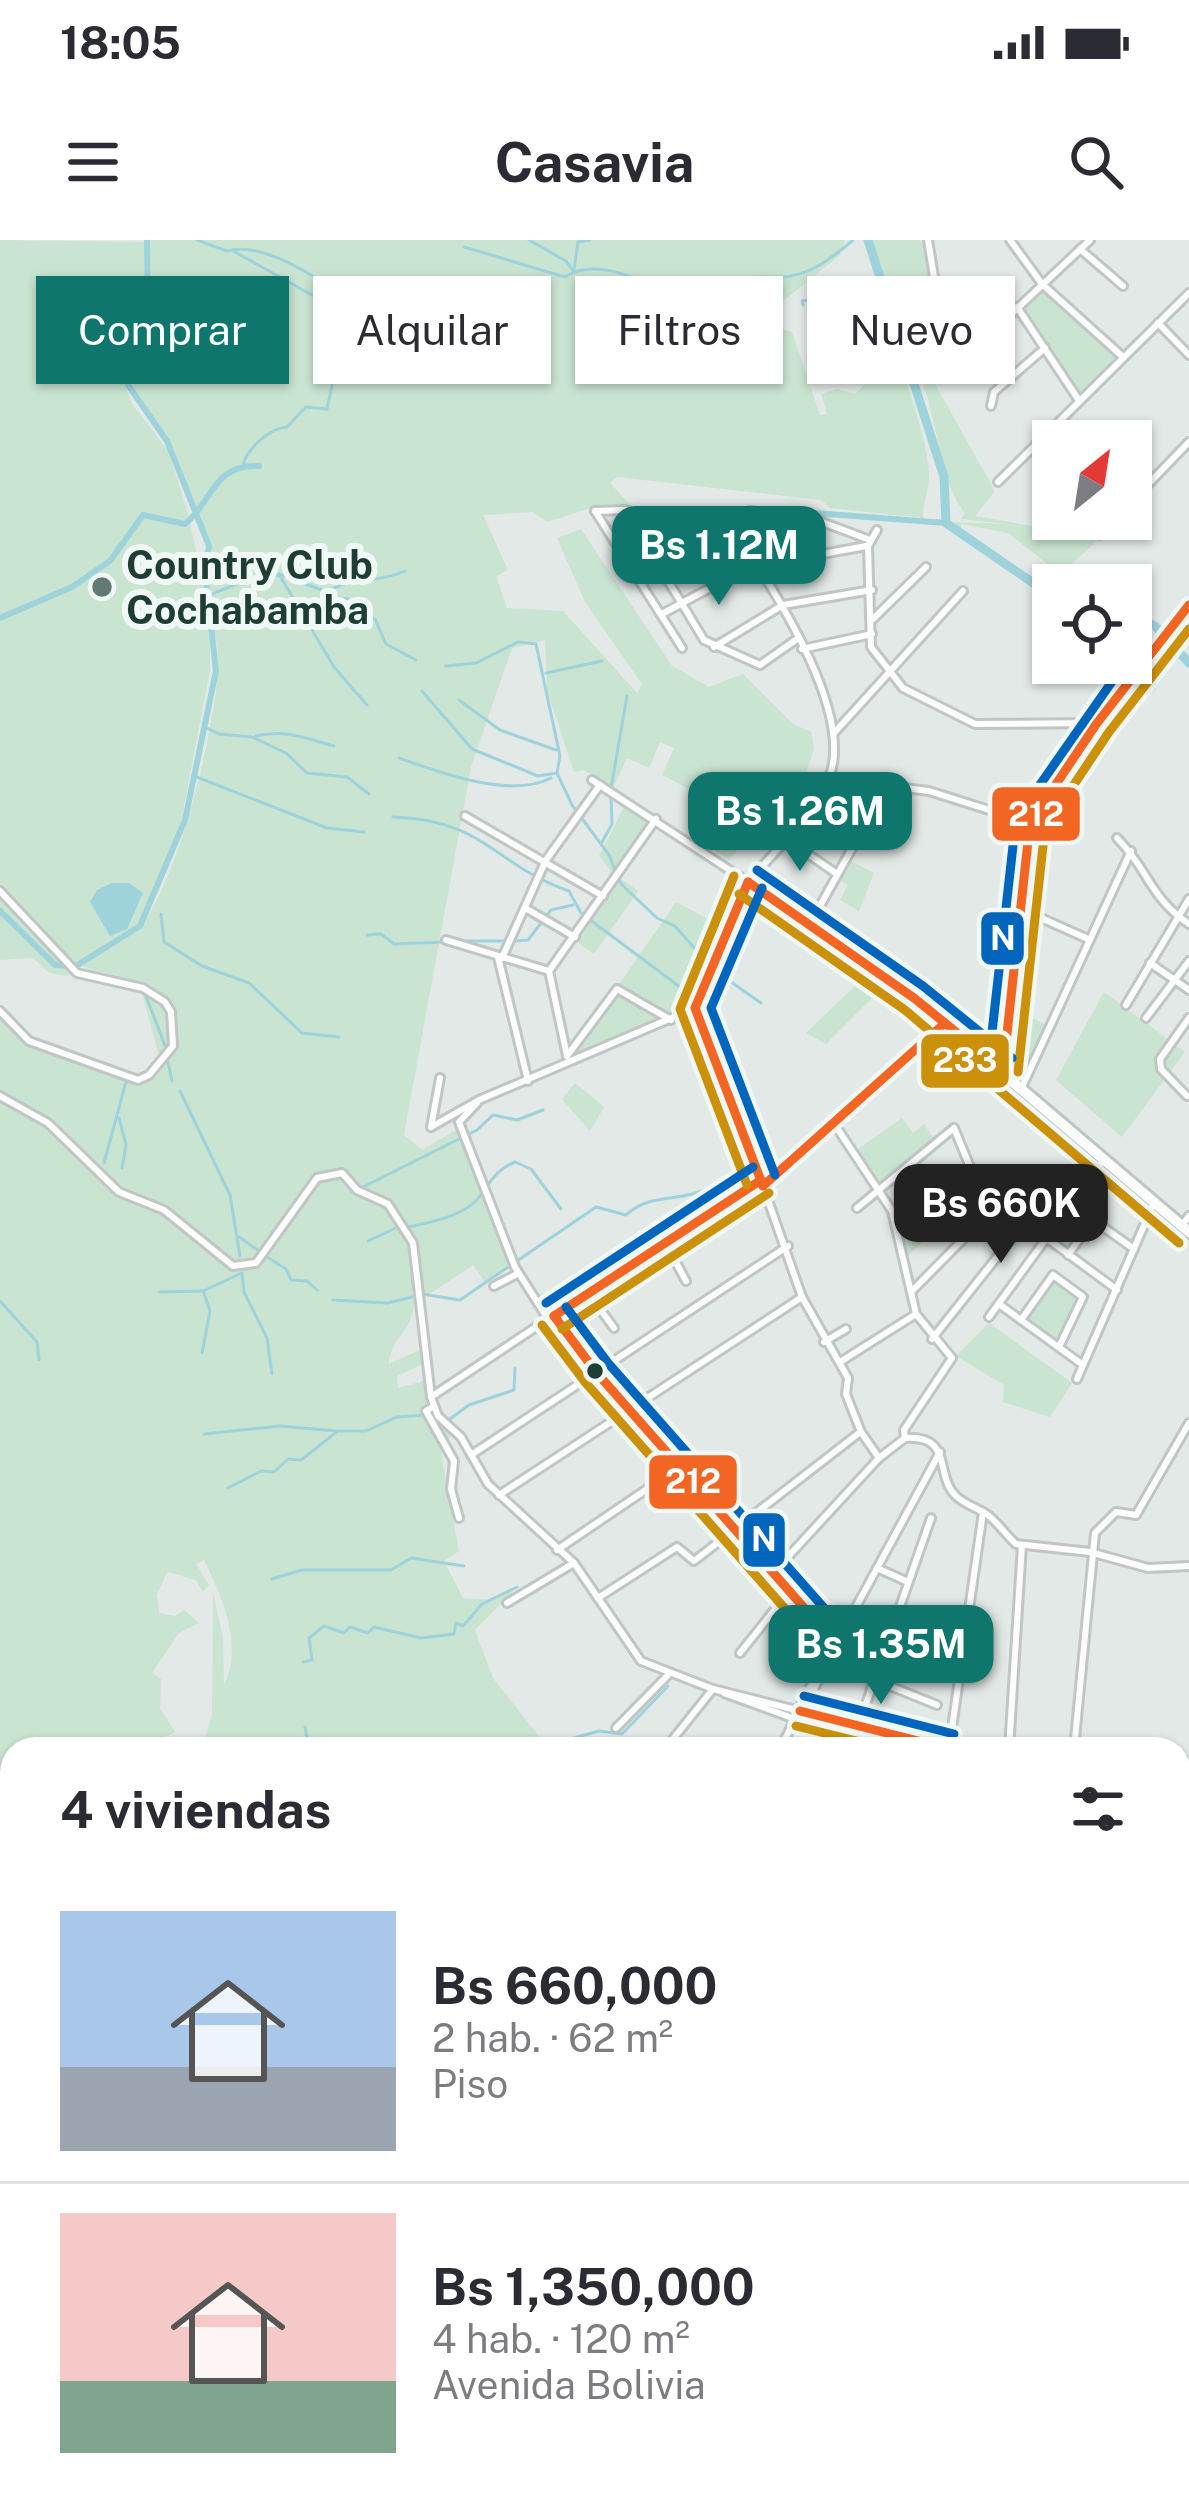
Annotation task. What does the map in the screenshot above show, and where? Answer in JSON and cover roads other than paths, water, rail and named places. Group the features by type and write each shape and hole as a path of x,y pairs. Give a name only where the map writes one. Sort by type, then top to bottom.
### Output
{"street":[{"path":"928,240 934,276"},
{"path":"1010,240 1042,284 1123,357"},
{"path":"1015,310 1090,240"},
{"path":"1080,249 1123,286"},
{"path":"998,482 1189,293"},
{"path":"1018,307 1079,400"},
{"path":"1158,323 1189,355"},
{"path":"991,406 994,392 1045,348"},
{"path":"1152,480 1189,442"},
{"path":"625,510 713,648 760,665 797,638"},
{"path":"682,648 595,511 625,510 681,530 717,585"},
{"path":"681,530 704,518 765,522"},
{"path":"440,1078 431,1127 479,1100 568,1066 694,1008 748,882 830,778 834,733 802,649 783,605 728,519"},
{"path":"822,522 869,543"},
{"path":"877,530 869,543 872,647 903,688 975,724 1097,723"},
{"path":"662,614 757,565 869,543"},
{"path":"873,619 926,567"},
{"path":"713,648 783,605 872,590"},
{"path":"834,733 963,591"},
{"path":"1003,1070 1030,823 1097,723 1189,605"},
{"path":"802,649 872,634"},
{"path":"830,778 929,791 1030,823"},
{"path":"528,1081 500,958 546,860 596,782 810,924 945,1023 1186,1224"},
{"path":"810,924 886,787"},
{"path":"465,816 603,896"},
{"path":"548,971 656,819"},
{"path":"1118,838 1131,851 1156,900 1189,924"},
{"path":"786,839 838,875"},
{"path":"1022,1088 1131,851"},
{"path":"0,891 71,967 143,988 165,1002 171,1012 173,1046 149,1076 138,1080 29,1041 0,1011"},
{"path":"1126,1005 1189,899"},
{"path":"526,908 575,937"},
{"path":"1021,909 1089,940"},
{"path":"446,940 548,971"},
{"path":"1146,1018 1189,961"},
{"path":"1150,963 1189,990"},
{"path":"548,971 568,1066"},
{"path":"567,1056 617,989 671,1020"},
{"path":"694,1008 788,1246 802,1297 824,1342 840,1362 860,1432 879,1458"},
{"path":"1187,1096 1161,1069 1160,1059 1189,1018"},
{"path":"431,1396 665,1241 762,1183 835,1125 945,1023"},
{"path":"0,1096 48,1123 119,1192 164,1210 233,1266 256,1263 311,1182 342,1173 354,1188 381,1197 413,1243 434,1406 499,1495 574,1563 631,1651 668,1674 798,1715 892,1737"},
{"path":"479,1100 459,1122 518,1273 596,1372 836,1644"},
{"path":"835,1125 892,1210 916,1314 932,1340 952,1358 904,1430 905,1438"},
{"path":"856,1208 954,1128 989,1213"},
{"path":"989,1317 1104,1159"},
{"path":"1077,1379 1155,1202"},
{"path":"909,1293 999,1203 1117,1290"},
{"path":"1071,1204 1134,1249"},
{"path":"1068,1255 1093,1220"},
{"path":"932,1340 1024,1223"},
{"path":"665,1241 686,1281"},
{"path":"471,1455 788,1246"},
{"path":"494,1286 518,1273"},
{"path":"1021,1320 1054,1275 1083,1297 1059,1347"},
{"path":"588,1293 614,1328"},
{"path":"499,1495 802,1297"},
{"path":"999,1304 1083,1365"},
{"path":"840,1362 916,1314"},
{"path":"824,1342 846,1329"},
{"path":"434,1406 426,1411 454,1461 452,1489 460,1518"},
{"path":"1075,1737 1095,1533 1116,1512 1136,1515 1189,1423"},
{"path":"598,1598 677,1547 694,1561 860,1432"},
{"path":"774,1572 879,1458 905,1438 918,1438 940,1452 946,1484 957,1498 983,1512 1022,1546 1090,1552 1148,1568 1189,1566"},
{"path":"786,1737 940,1452"},
{"path":"557,1550 680,1467"},
{"path":"952,1737 983,1512"},
{"path":"855,1737 931,1518"},
{"path":"1010,1737 1022,1546"},
{"path":"507,1603 574,1563"},
{"path":"877,1568 908,1582"},
{"path":"740,1653 790,1590"},
{"path":"844,1629 886,1649"},
{"path":"616,1728 668,1674"},
{"path":"875,1680 937,1705"},
{"path":"676,1737 717,1690"},
{"path":"858,1730 878,1737"}],"water":[{"path":"112,883 129,883 143,893 127,929 110,936 90,902 97,890"}],"waterway":[{"path":"0,911 55,965 76,966 140,926 185,820 216,671 205,570 209,546 167,441 128,385 148,328 147,240"},
{"path":"197,240 227,251 242,249 276,257 313,276"},
{"path":"529,240 566,261 574,272"},
{"path":"574,270 578,242 590,240"},
{"path":"464,247 565,277 578,271 608,270 688,293 747,278 800,274 853,240"},
{"path":"868,240 944,477 946,523 1032,582"},
{"path":"235,252 313,296"},
{"path":"803,305 807,300"},
{"path":"243,466 260,440 287,427 306,407 327,409 332,384"},
{"path":"0,618 72,587 110,561 143,515 185,524 223,477 259,466"},
{"path":"749,508 946,523"},
{"path":"327,592 405,571"},
{"path":"209,595 265,573 280,576 334,667 367,705"},
{"path":"279,574 327,592 326,597 349,599 359,618 375,619 386,644 416,660"},
{"path":"1152,625 1189,663"},
{"path":"446,666 476,663 518,642 536,644 560,756 557,773 572,805 609,855 621,884 657,918 675,926 709,965"},
{"path":"546,673 602,661"},
{"path":"422,691 472,749 538,776 557,773"},
{"path":"611,788 627,696"},
{"path":"459,700 500,730 556,750"},
{"path":"205,727 219,734 252,737 286,753 307,773 347,777 369,794"},
{"path":"256,736 287,734 334,746"},
{"path":"399,758 496,785 534,784 551,778"},
{"path":"194,776 327,828 364,832"},
{"path":"601,844 612,824 611,798"},
{"path":"393,817 449,826 569,891 581,913 684,990"},
{"path":"515,941 528,940 551,910 573,905"},
{"path":"161,914 164,942 202,966 249,983 302,1033 339,1037"},
{"path":"367,935 381,934 394,944 445,942"},
{"path":"461,941 505,941"},
{"path":"717,972 761,1003"},
{"path":"144,991 166,1048"},
{"path":"168,1062 172,1081"},
{"path":"104,1163 127,1078"},
{"path":"180,1091 230,1195 240,1256"},
{"path":"363,1187 477,1130 493,1115 517,1120 543,1110"},
{"path":"119,1118 126,1145 122,1168"},
{"path":"409,1227 466,1208 499,1172 515,1162 531,1169 561,1209"},
{"path":"422,1294 460,1300 596,1207 626,1215 646,1203 712,1186"},
{"path":"368,1241 398,1227"},
{"path":"238,1236 259,1251"},
{"path":"267,1257 286,1269 291,1280 307,1281 317,1290"},
{"path":"202,1353 210,1311 203,1291 242,1273 244,1292 267,1338 272,1374"},
{"path":"159,1292 203,1291"},
{"path":"333,1300 388,1303 412,1297"},
{"path":"0,1301 37,1342 39,1360"},
{"path":"450,1419 469,1405 514,1390 515,1368"},
{"path":"228,1488 261,1471 274,1472 288,1459 301,1460 338,1431 366,1431 397,1417 425,1415"},
{"path":"204,1434 280,1426 337,1431"},
{"path":"272,1579 302,1570 391,1570 411,1558 464,1566"},
{"path":"303,1662 312,1660 309,1638 324,1626 344,1633 350,1627 368,1633 374,1627 421,1638 454,1634 456,1623 463,1626 482,1604 517,1587"},
{"path":"577,1737 599,1731 622,1734 668,1686"},
{"path":"305,1727 307,1737"}],"place":[{"name":"Country Club Cochabamba","path":"102,587"}]}
